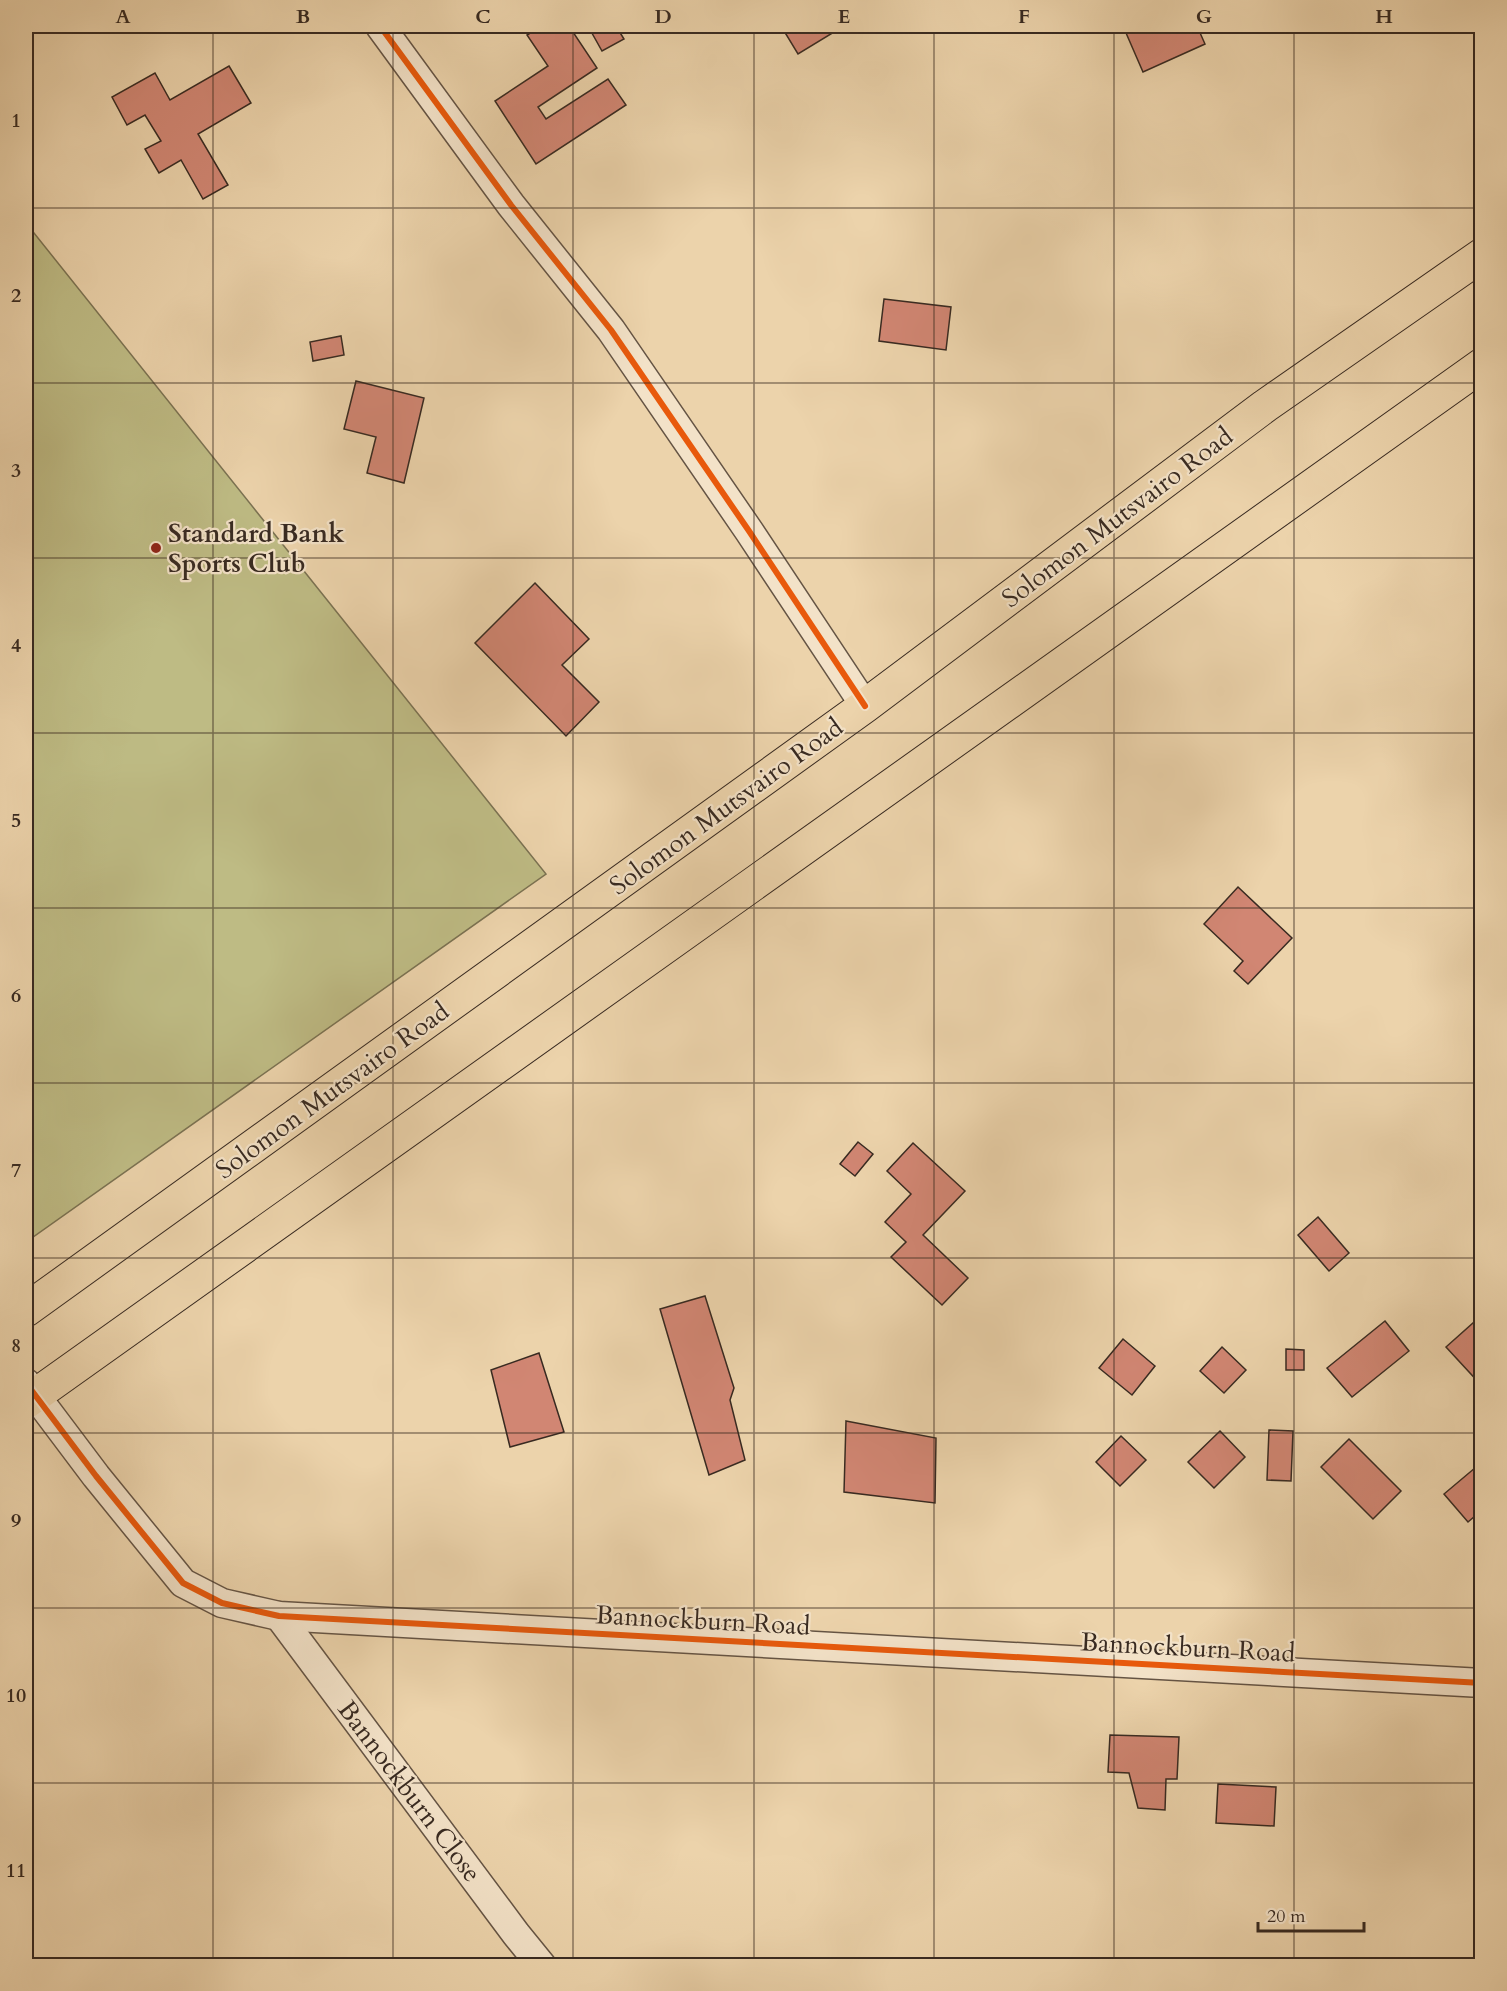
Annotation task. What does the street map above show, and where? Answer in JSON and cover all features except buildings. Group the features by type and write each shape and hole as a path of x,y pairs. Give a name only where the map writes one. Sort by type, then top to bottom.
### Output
{"highway":[{"name":"Solomon Mutsvairo Road","path":"26,1310 865,706 1264,406 1482,255"},
{"path":"28,1393 455,1097 1482,365"}],"street":[{"path":"380,26 511,205 611,330 749,531 865,706"},
{"name":"Bannockburn Road","path":"28,1393 183,1583 222,1603 279,1616 1482,1683"},
{"name":"Bannockburn Close","path":"279,1616 509,1925 542,1965"}],"shaded area":[{"name":"Standard Bank Sports Club","path":"26,223 546,874 26,1242"}],"cycle path":[{"path":"380,26 511,205 611,330 749,531 865,706"},
{"path":"26,1383 96,1476 183,1583 222,1603 279,1616 1482,1683"}],"place":[{"name":"Standard Bank Sports Club","path":"156,548"}]}
